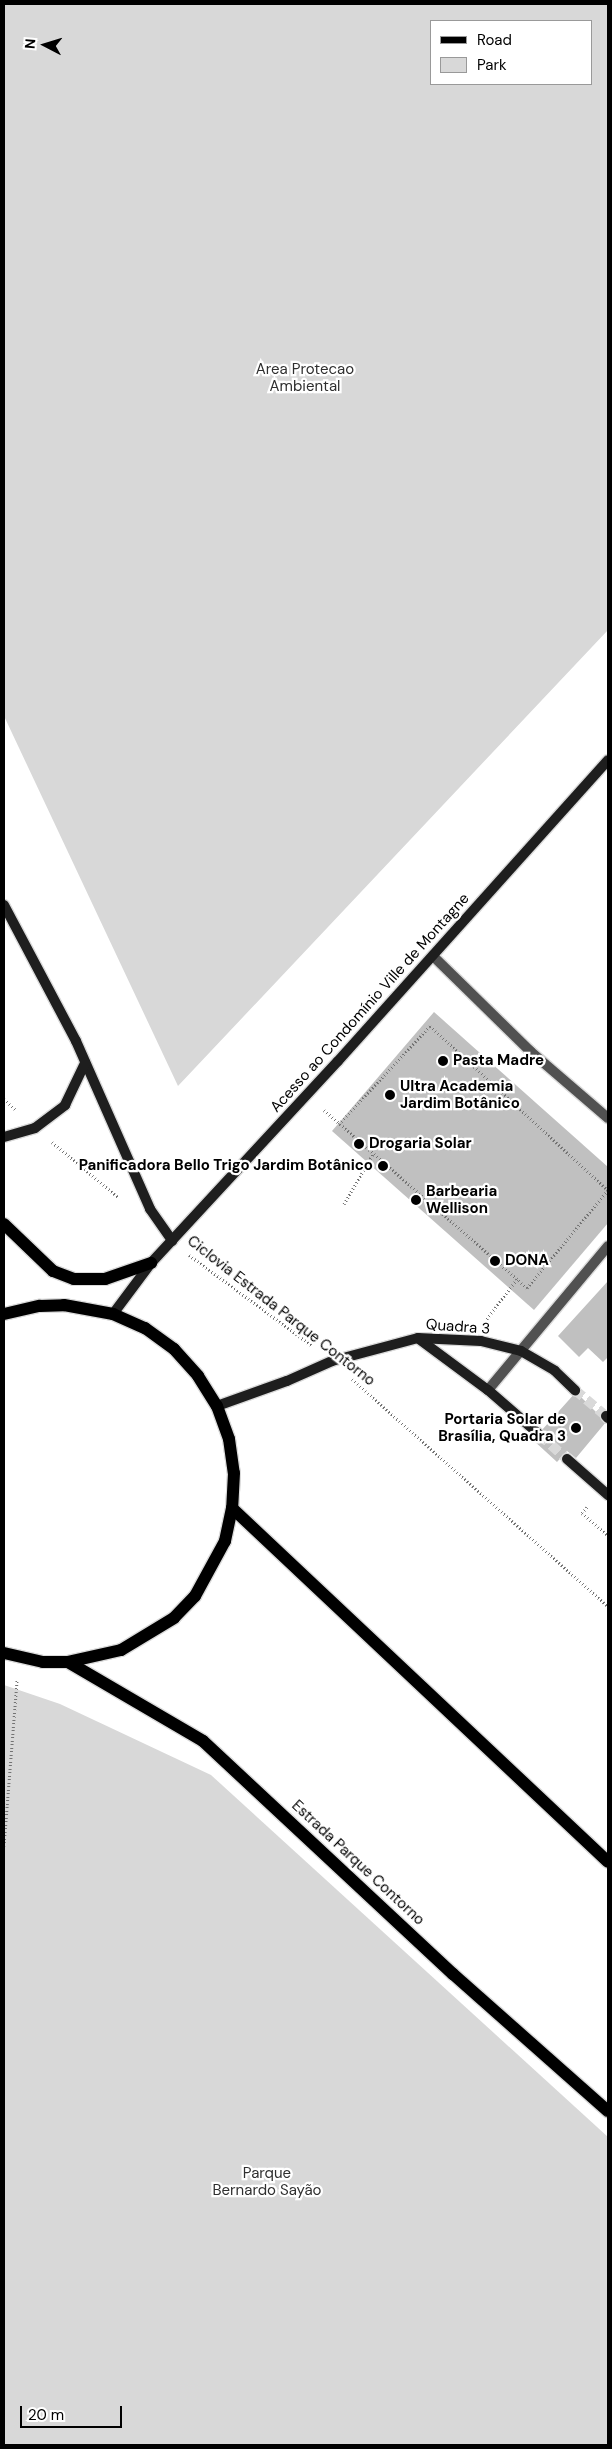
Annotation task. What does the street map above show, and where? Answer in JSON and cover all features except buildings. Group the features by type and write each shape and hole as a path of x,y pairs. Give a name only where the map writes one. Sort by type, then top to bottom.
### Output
{"main road":[{"path":"4,1224 53,1271 74,1279 105,1279 151,1263"},
{"path":"4,1314 40,1306 64,1305 113,1314 145,1328 174,1349 198,1376 217,1406 229,1439 234,1473 232,1508 225,1541 212,1570 195,1596 174,1618 121,1650 68,1662 19,1658 4,1653"},
{"path":"232,1508 608,1862"},
{"name":"Estrada Parque Contorno","path":"68,1662 203,1741 453,1974 608,2111"}],"street":[{"name":"Acesso ao Condomínio Ville de Montagne","path":"151,1263 434,956 608,760"},
{"path":"4,905 85,1063 147,1201 172,1242"},
{"path":"4,1137 34,1128 64,1105 85,1063"},
{"path":"113,1314 151,1263"},
{"path":"217,1406 287,1381 332,1361 418,1338"},
{"name":"Quadra 3","path":"418,1338 481,1341 521,1351 554,1371 575,1390"},
{"name":"Quadra 3","path":"418,1338 488,1390 540,1436"},
{"path":"568,1459 608,1496"}],"lane":[{"path":"434,956 506,1025 530,1051 608,1118"},
{"path":"488,1390 608,1246"}],"path":[{"path":"331,1117 517,1280 528,1288 608,1190 430,1026 339,1124"},
{"path":"4,1099 34,1128 126,1204"},
{"path":"344,1204 373,1154"},
{"name":"Ciclovia Estrada Parque Contorno","path":"172,1242 332,1361 608,1606"},
{"path":"479,1328 517,1280"},
{"path":"4,1846 19,1658"}],"green space":[{"name":"Area Protecao Ambiental","path":"4,4 608,4 608,630 178,1086 4,716"},
{"name":"Parque Bernardo Sayão","path":"4,1685 60,1704 211,1775 608,2137 608,2445 4,2445"}],"tunnel":[{"path":"575,1390 606,1416"},
{"path":"540,1435 567,1459"}],"place":[{"name":"Pasta Madre","path":"443,1061"},
{"name":"Ultra Academia Jardim Botânico","path":"390,1095"},
{"name":"Drogaria Solar","path":"359,1144"},
{"name":"Panificadora Bello Trigo Jardim Botânico","path":"383,1166"},
{"name":"Barbearia Wellison","path":"416,1200"},
{"name":"DONA","path":"495,1261"},
{"name":"Portaria Solar de Brasília, Quadra 3","path":"576,1428"}]}
